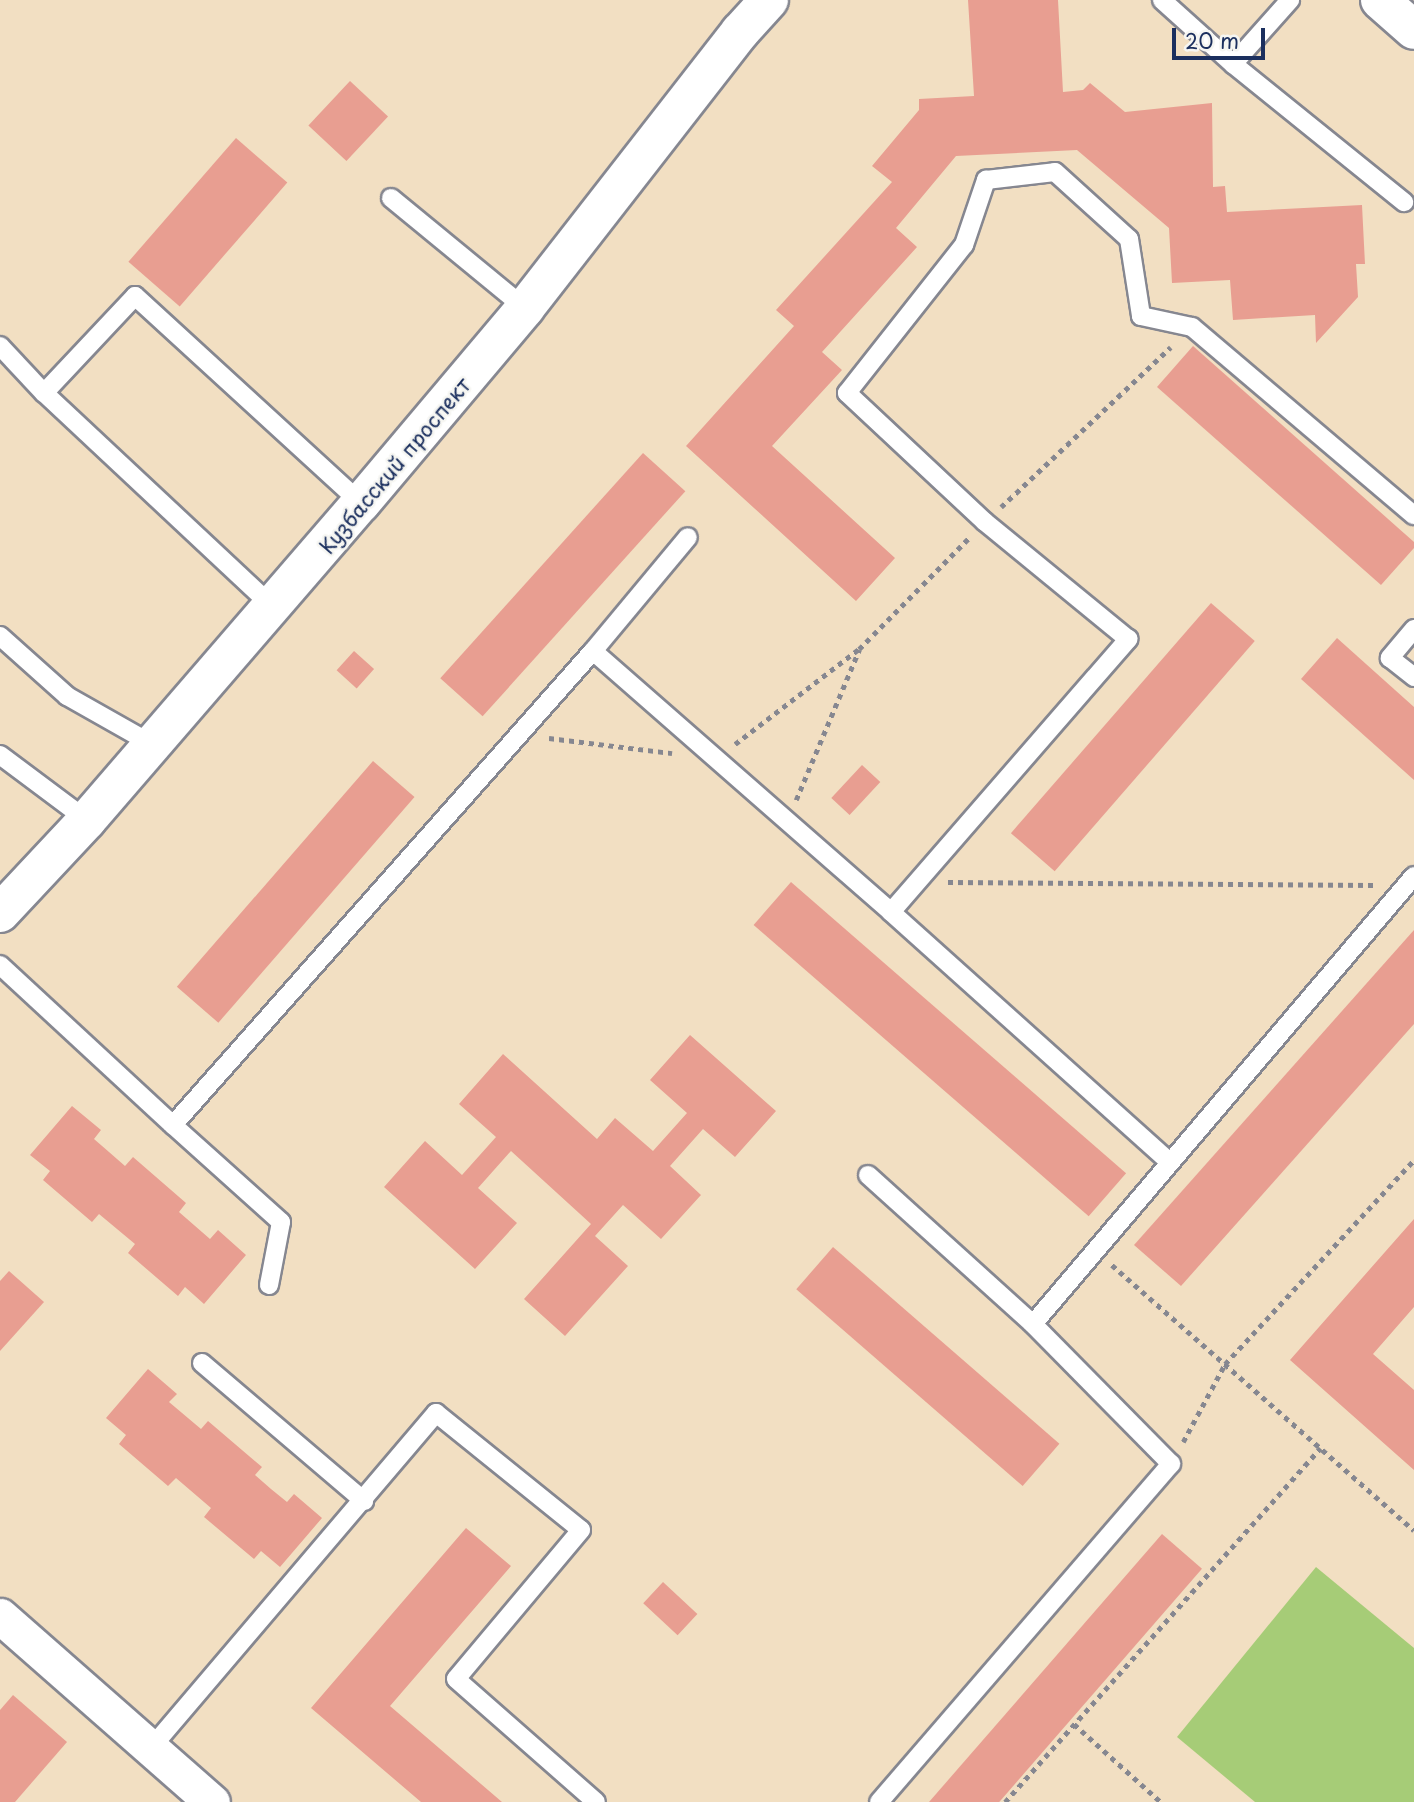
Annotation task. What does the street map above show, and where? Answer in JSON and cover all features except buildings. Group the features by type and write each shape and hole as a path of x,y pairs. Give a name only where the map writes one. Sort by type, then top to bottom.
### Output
{"street":[{"name":"Кузбасский проспект","path":"2,907 87,820 150,743 274,607 525,308 740,32 769,0"},
{"path":"1380,0 1414,30"},
{"path":"1402,0 1414,10"},
{"path":"0,1616 212,1802"}],"lane":[{"path":"1162,0 1233,64 1404,202"},
{"path":"1233,64 1290,0"},
{"path":"891,912 914,881 1128,639 985,522 847,393 964,245 986,180 1055,172 1129,239 1140,316 1192,327 1414,515"},
{"path":"391,198 525,308"},
{"path":"44,393 135,296 361,503"},
{"path":"0,346 44,393 274,607"},
{"path":"173,1125 593,651 688,537"},
{"path":"1414,629 1390,657 1414,677"},
{"path":"0,636 67,696 150,743"},
{"path":"593,651 788,819 1170,1162"},
{"path":"0,755 87,820"},
{"path":"1033,1324 1410,881"},
{"path":"0,965 281,1222 268,1285"},
{"path":"868,1175 1033,1324 1171,1464 879,1802"},
{"path":"202,1363 363,1501"},
{"path":"151,1748 436,1413 581,1530 456,1679 596,1802"}],"path":[{"path":"520,734 717,758 859,649 985,522 1192,327"},
{"path":"788,819 859,649"},
{"path":"914,881 1410,881"},
{"path":"1171,1464 1225,1364 1414,1160"},
{"path":"1095,1250 1414,1530"},
{"path":"1005,1802 1320,1448"},
{"path":"1074,1724 1161,1802"}],"green space":[{"path":"1316,1567 1414,1648 1414,1802 1255,1802 1177,1737"}]}
